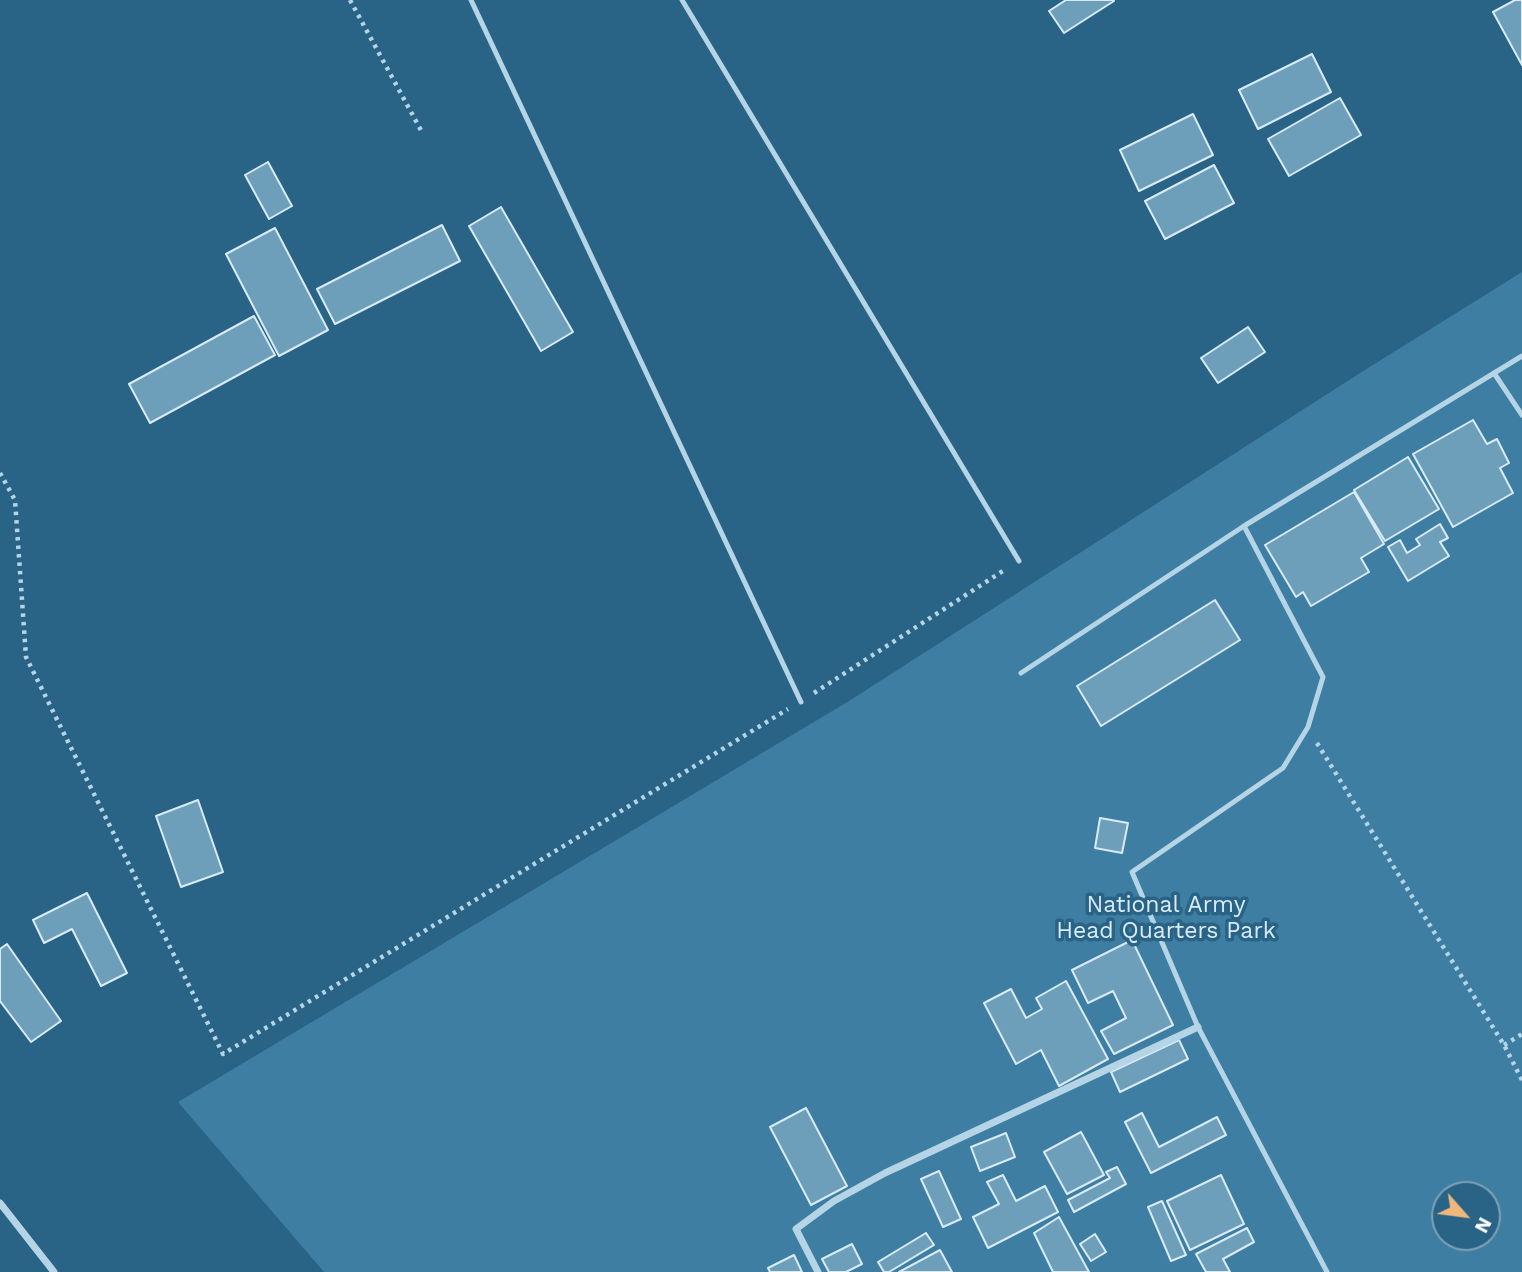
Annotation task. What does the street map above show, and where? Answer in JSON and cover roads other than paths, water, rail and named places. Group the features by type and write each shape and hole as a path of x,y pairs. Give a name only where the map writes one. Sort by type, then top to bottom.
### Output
{"street":[{"path":"818,1272 796,1229 834,1201 885,1174 1198,1027"},
{"path":"0,1203 54,1272"}],"lane":[{"path":"471,0 801,702"},
{"path":"682,0 1019,561"},
{"path":"1021,673 1244,526 1522,356"},
{"path":"1494,373 1522,415"},
{"path":"1244,526 1323,677 1308,727 1283,768 1132,872 1198,1027 1327,1272"}],"park label":[{"name":"National Army Head Quarters Park","path":"1166,918"}]}
